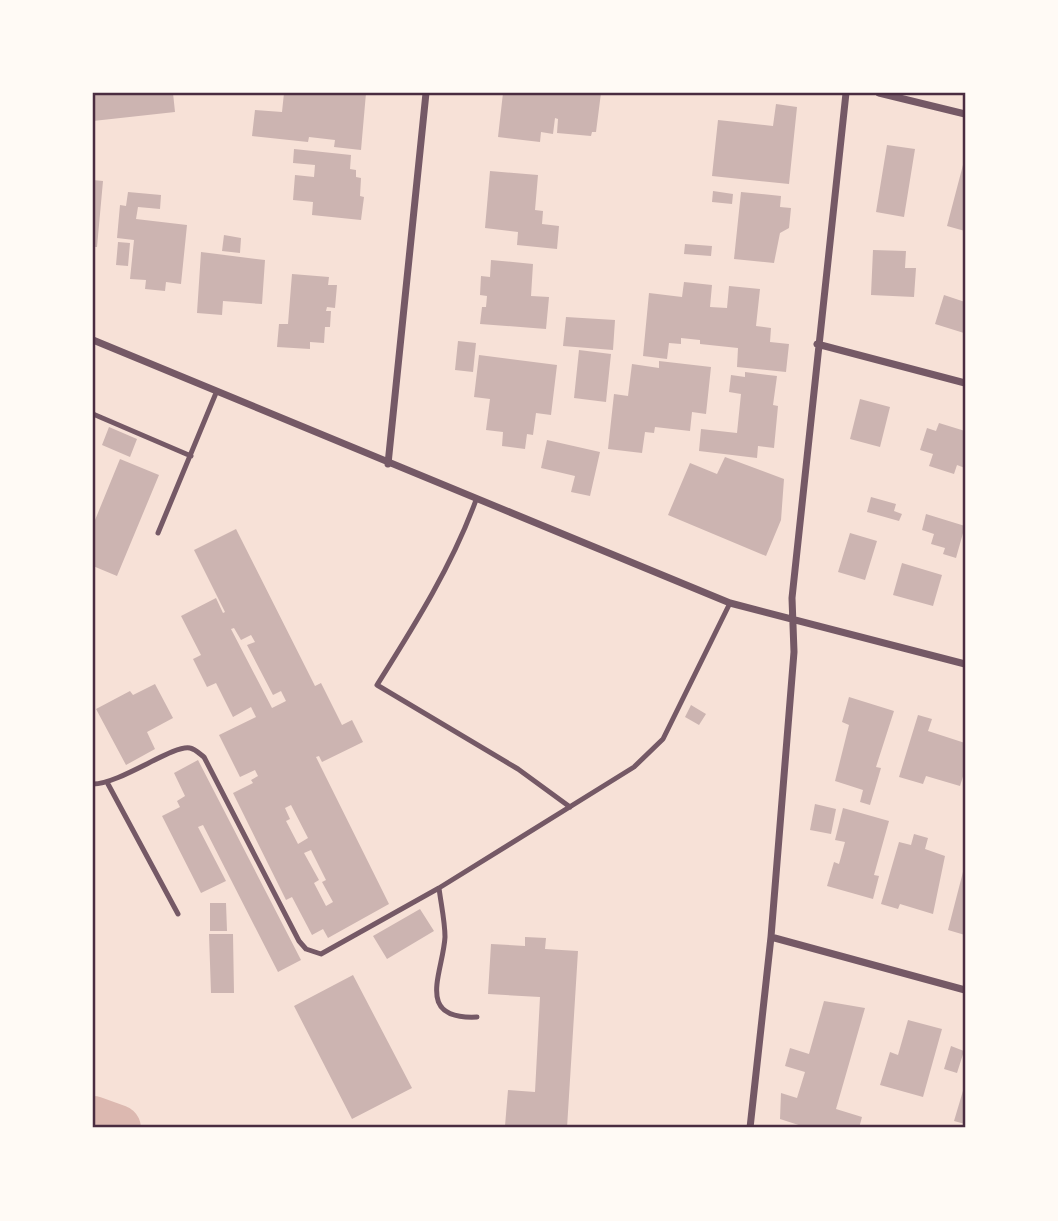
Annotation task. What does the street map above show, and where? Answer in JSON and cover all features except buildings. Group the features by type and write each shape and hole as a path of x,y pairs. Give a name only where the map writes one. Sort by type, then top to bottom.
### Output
{"street":[{"path":"388,464 425,93"},
{"path":"750,1128 771,937 794,652 792,598 817,344 846,93"},
{"path":"879,93 965,114"},
{"path":"94,342 730,603 965,664"},
{"path":"817,344 965,383"},
{"path":"771,937 965,990"}],"lane":[{"path":"158,533 216,393"},
{"path":"93,414 191,456"},
{"path":"476,500 464,531 420,615 377,685 518,769 570,807"},
{"path":"93,784 108,784 183,748 191,748 204,757 299,941 314,953 328,952 439,888 634,767 663,738 730,603"},
{"path":"108,784 178,914"},
{"path":"439,888 445,936 435,993 440,1005 455,1017 477,1017"}],"waterway":[{"path":"93,1119 118,1128"}]}
